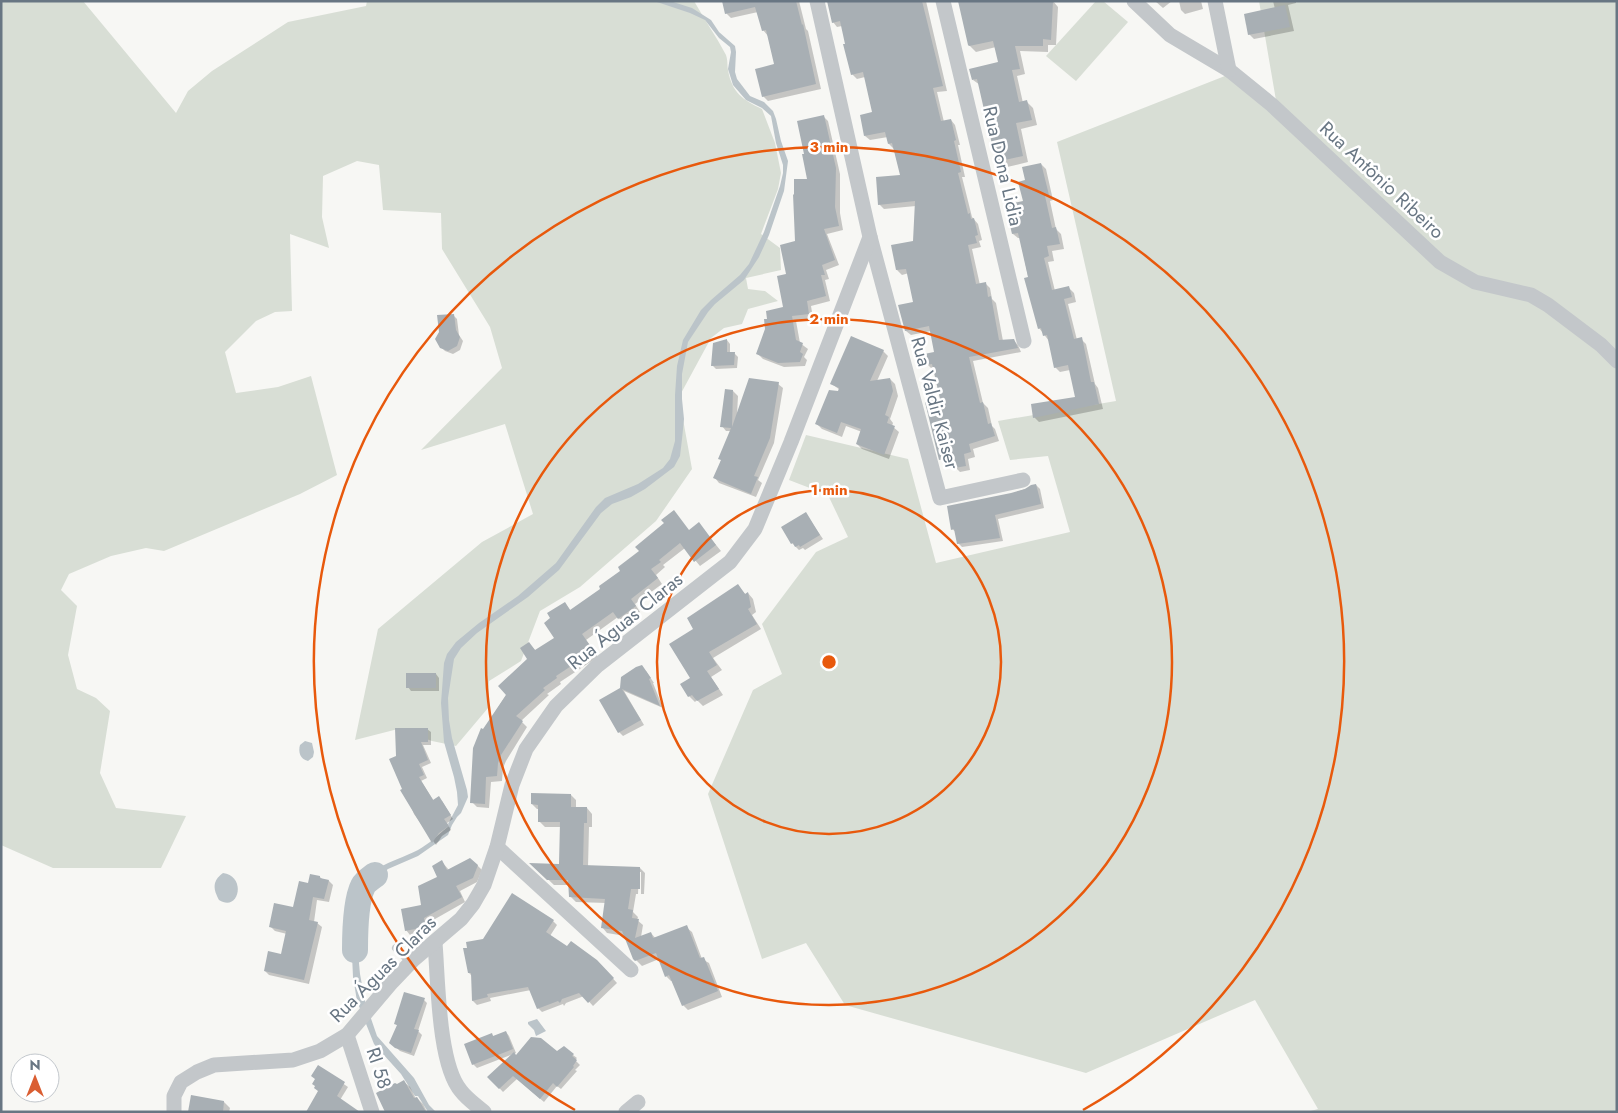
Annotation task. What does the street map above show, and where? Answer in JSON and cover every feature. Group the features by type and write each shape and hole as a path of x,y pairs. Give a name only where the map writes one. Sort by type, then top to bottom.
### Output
{"street":[{"path":"818,1 870,238"},
{"name":"Rua Dona Lidia","path":"943,1 1024,340"},
{"name":"Rua Antônio Ribeiro","path":"1134,1 1170,35 1229,70 1272,105 1440,262 1475,282 1531,295 1548,305 1601,345 1617,361"},
{"path":"1215,1 1229,70"},
{"name":"Rua Valdir Kaiser","path":"870,238 940,498 1023,480"},
{"name":"Rua Águas Claras","path":"174,1112 174,1096 181,1082 197,1072 214,1066 293,1060 320,1052 347,1035 411,963 461,919 473,904 484,886 497,847 512,786 526,749 556,706 598,665 730,562 755,529 791,442 870,238"},
{"path":"497,847 631,970"},
{"path":"435,943 441,1026 450,1071 461,1091 484,1112"},
{"name":"RI 58","path":"347,1035 372,1112"},
{"path":"626,1112 638,1102"}],"lane":[{"path":"396,948 411,963"}],"shaded area":[{"path":"1,1 83,1 176,113 188,91 212,71 288,22 366,6 367,1 694,1 726,55 732,85 744,99 762,109 775,143 781,173 778,189 761,234 780,248 781,270 746,278 748,289 765,291 778,301 748,309 742,324 724,328 711,338 679,397 692,469 656,521 580,587 540,611 521,661 489,681 488,708 456,746 432,741 398,729 355,740 378,629 482,542 533,514 505,424 421,450 502,368 490,327 442,249 441,213 383,210 379,165 357,161 323,176 322,217 329,248 290,234 292,311 275,312 256,321 225,352 236,393 278,387 311,376 337,475 300,494 164,551 146,548 111,556 69,574 61,590 77,606 68,655 77,689 96,698 110,711 100,773 116,808 186,816 161,868 53,868 1,845"},
{"path":"654,1 670,1 692,8 711,20 719,32 735,46 735,72 737,79 750,96 764,102 773,111 776,119 788,161 784,191 769,235 759,257 744,280 708,312 688,342 682,374 684,419 682,439 680,456 674,467 645,489 612,504 601,513 559,570 528,597 477,633 461,648 454,659 448,698 449,720 468,797 448,835 418,856 388,869 367,886 361,908 356,902 360,890 372,873 430,842 449,826 448,824 458,805 454,777 444,742 441,703 444,663 447,654 456,642 479,623 518,596 556,563 596,507 605,498 638,484 663,468 670,459 675,441 677,366 683,340 701,310 740,275 749,264 764,232 780,186 783,165 776,143 771,116 762,108 746,100 733,85 728,69 730,47 719,38 705,20"},
{"path":"1096,1 1103,1 1128,22 1076,81 1046,56"},
{"path":"1259,1 1617,1 1617,1112 1307,1112 1318,1109 1255,1000 1086,1073 845,1005 806,943 762,959 708,794 753,690 782,674 762,624 816,552 848,537 828,495 789,480 806,435 908,459 936,563 1070,532 1048,456 1010,460 998,421 1116,401 1057,142 1230,74 1278,112"},
{"path":"305,741 312,743 314,752 313,757 308,761 301,757 299,750 300,745"},
{"path":"223,873 231,876 238,886 235,898 231,902 226,903 219,900 215,885 219,876"},
{"path":"354,911 359,917 357,941 360,974 365,1001 377,1036 414,1078 429,1105 436,1112 428,1112 401,1074 374,1044 357,1001 353,977 351,933"},
{"path":"537,1019 546,1031 536,1036 528,1022"}],"building":[{"path":"722,1 796,1 816,84 762,97 755,69 774,64 766,30 762,31 755,7 725,14"},
{"path":"827,1 922,1 943,86 933,88 941,121 951,119 961,172 958,173 968,214 970,213 971,219 974,218 978,235 975,236 977,243 968,245 976,284 986,282 988,297 991,296 999,340 1014,339 1018,348 969,357 980,403 983,402 988,424 991,423 995,436 969,444 971,452 964,454 966,466 954,468 952,457 939,460 925,402 940,399 932,364 926,365 924,354 934,352 929,326 905,331 898,305 913,302 906,269 896,270 891,245 913,241 915,201 878,205 876,177 900,175 892,143 888,144 885,132 864,136 860,115 872,112 863,72 851,75 843,44 845,44 840,21 832,23"},
{"path":"958,1 1053,1 1051,40 1043,39 1043,46 1015,46 1020,69 1012,70 1019,102 1027,100 1032,120 1016,123 1023,156 996,162 977,79 972,80 969,69 998,62 993,41 968,45"},
{"path":"1285,5 1290,27 1248,35 1244,14"},
{"path":"824,115 836,168 835,207 839,226 824,229 835,260 822,265 825,275 821,275 826,296 807,301 809,314 792,316 796,340 803,343 800,352 803,354 800,362 778,363 756,354 765,329 764,319 767,319 766,311 783,307 777,276 786,274 780,245 795,241 794,179 807,179 797,121"},
{"path":"1041,163 1049,195 1045,196 1052,228 1056,227 1060,244 1047,246 1049,256 1044,258 1052,290 1069,286 1072,297 1064,299 1074,339 1082,337 1091,382 1094,382 1099,404 1033,418 1031,404 1075,397 1068,365 1054,368 1047,335 1043,336 1041,328 1038,329 1024,278 1028,277 1018,233 1012,234 1005,205 1023,201 1018,182 1025,180 1022,167"},
{"path":"454,314 456,330 460,337 457,346 448,351 440,348 435,339 439,332 437,315"},
{"path":"851,336 884,350 870,381 890,378 893,391 885,415 889,417 887,423 895,426 884,455 856,444 861,429 841,422 837,433 815,424 829,390 838,391 839,388 830,384"},
{"path":"727,339 727,352 735,352 734,365 711,366 713,343"},
{"path":"749,378 779,382 770,438 754,476 758,477 751,494 713,478 721,460 718,459 731,428 720,427 725,389 733,390 732,427"},
{"path":"1036,484 1041,504 995,515 1000,538 957,544 954,529 951,530 947,506 1011,493"},
{"path":"674,510 689,530 699,522 716,545 694,562 680,543 651,569 658,578 631,599 636,606 618,619 613,612 582,634 594,651 556,676 557,678 543,688 545,690 516,716 523,721 501,755 497,776 486,777 485,804 470,803 473,748 481,728 483,729 506,695 498,686 527,659 520,648 529,642 535,650 554,638 544,623 550,618 547,613 565,602 570,610 600,589 599,586 620,571 618,567 639,551 635,547 664,523 661,520"},
{"path":"806,512 820,535 800,547 799,545 795,547 793,543 791,544 781,527"},
{"path":"738,584 745,594 748,592 751,607 748,609 757,624 709,652 717,665 707,671 719,689 697,701 692,695 688,697 680,684 690,678 669,644 693,629 687,618"},
{"path":"642,665 651,678 649,679 660,706 622,689 641,720 618,733 599,700 620,688 621,677"},
{"path":"406,673 436,673 436,688 406,688"},
{"path":"395,728 428,728 428,742 421,742 428,760 419,764 424,775 419,777 433,800 439,796 451,815 444,819 449,826 439,833 432,843 400,790 402,789 389,759 396,756"},
{"path":"531,793 571,794 571,807 587,807 587,823 584,823 583,865 640,867 640,889 631,889 628,909 633,910 632,918 639,919 635,938 651,932 653,938 687,925 700,958 704,957 718,991 682,1006 669,975 665,977 656,953 635,961 622,931 601,928 605,899 569,897 568,880 547,880 529,863 559,864 560,822 538,822 538,805 531,804"},
{"path":"470,858 478,865 473,878 456,886 462,897 424,918 425,925 420,926 420,928 405,931 401,909 421,905 418,886 437,877 432,866 442,860 447,870"},
{"path":"310,874 329,880 324,899 313,897 309,920 318,922 304,980 264,971 268,951 281,954 286,931 269,927 274,903 293,907 299,881 308,883"},
{"path":"512,893 554,920 546,932 567,946 571,941 597,960 614,978 588,1003 579,993 562,999 560,1003 558,1001 537,1009 528,987 487,994 488,997 472,1001 471,973 468,973 463,948 467,948 466,942 483,939"},
{"path":"404,992 425,998 414,1029 419,1030 411,1053 395,1048 389,1043 397,1025 394,1024"},
{"path":"506,1031 513,1049 472,1065 464,1044 492,1033 493,1036"},
{"path":"531,1037 541,1038 557,1051 564,1046 574,1054 572,1056 577,1060 574,1067 557,1087 553,1083 540,1099 513,1076 499,1089 487,1077 514,1052 516,1055"},
{"path":"318,1065 345,1082 337,1096 360,1112 306,1112 318,1091 312,1084 315,1079 311,1076"},
{"path":"404,1080 414,1098 417,1097 426,1112 385,1112 376,1093"},
{"path":"191,1095 224,1101 223,1112 188,1112"}],"waterway":[{"path":"355,950 356,917 361,892 365,883 375,875"}]}
